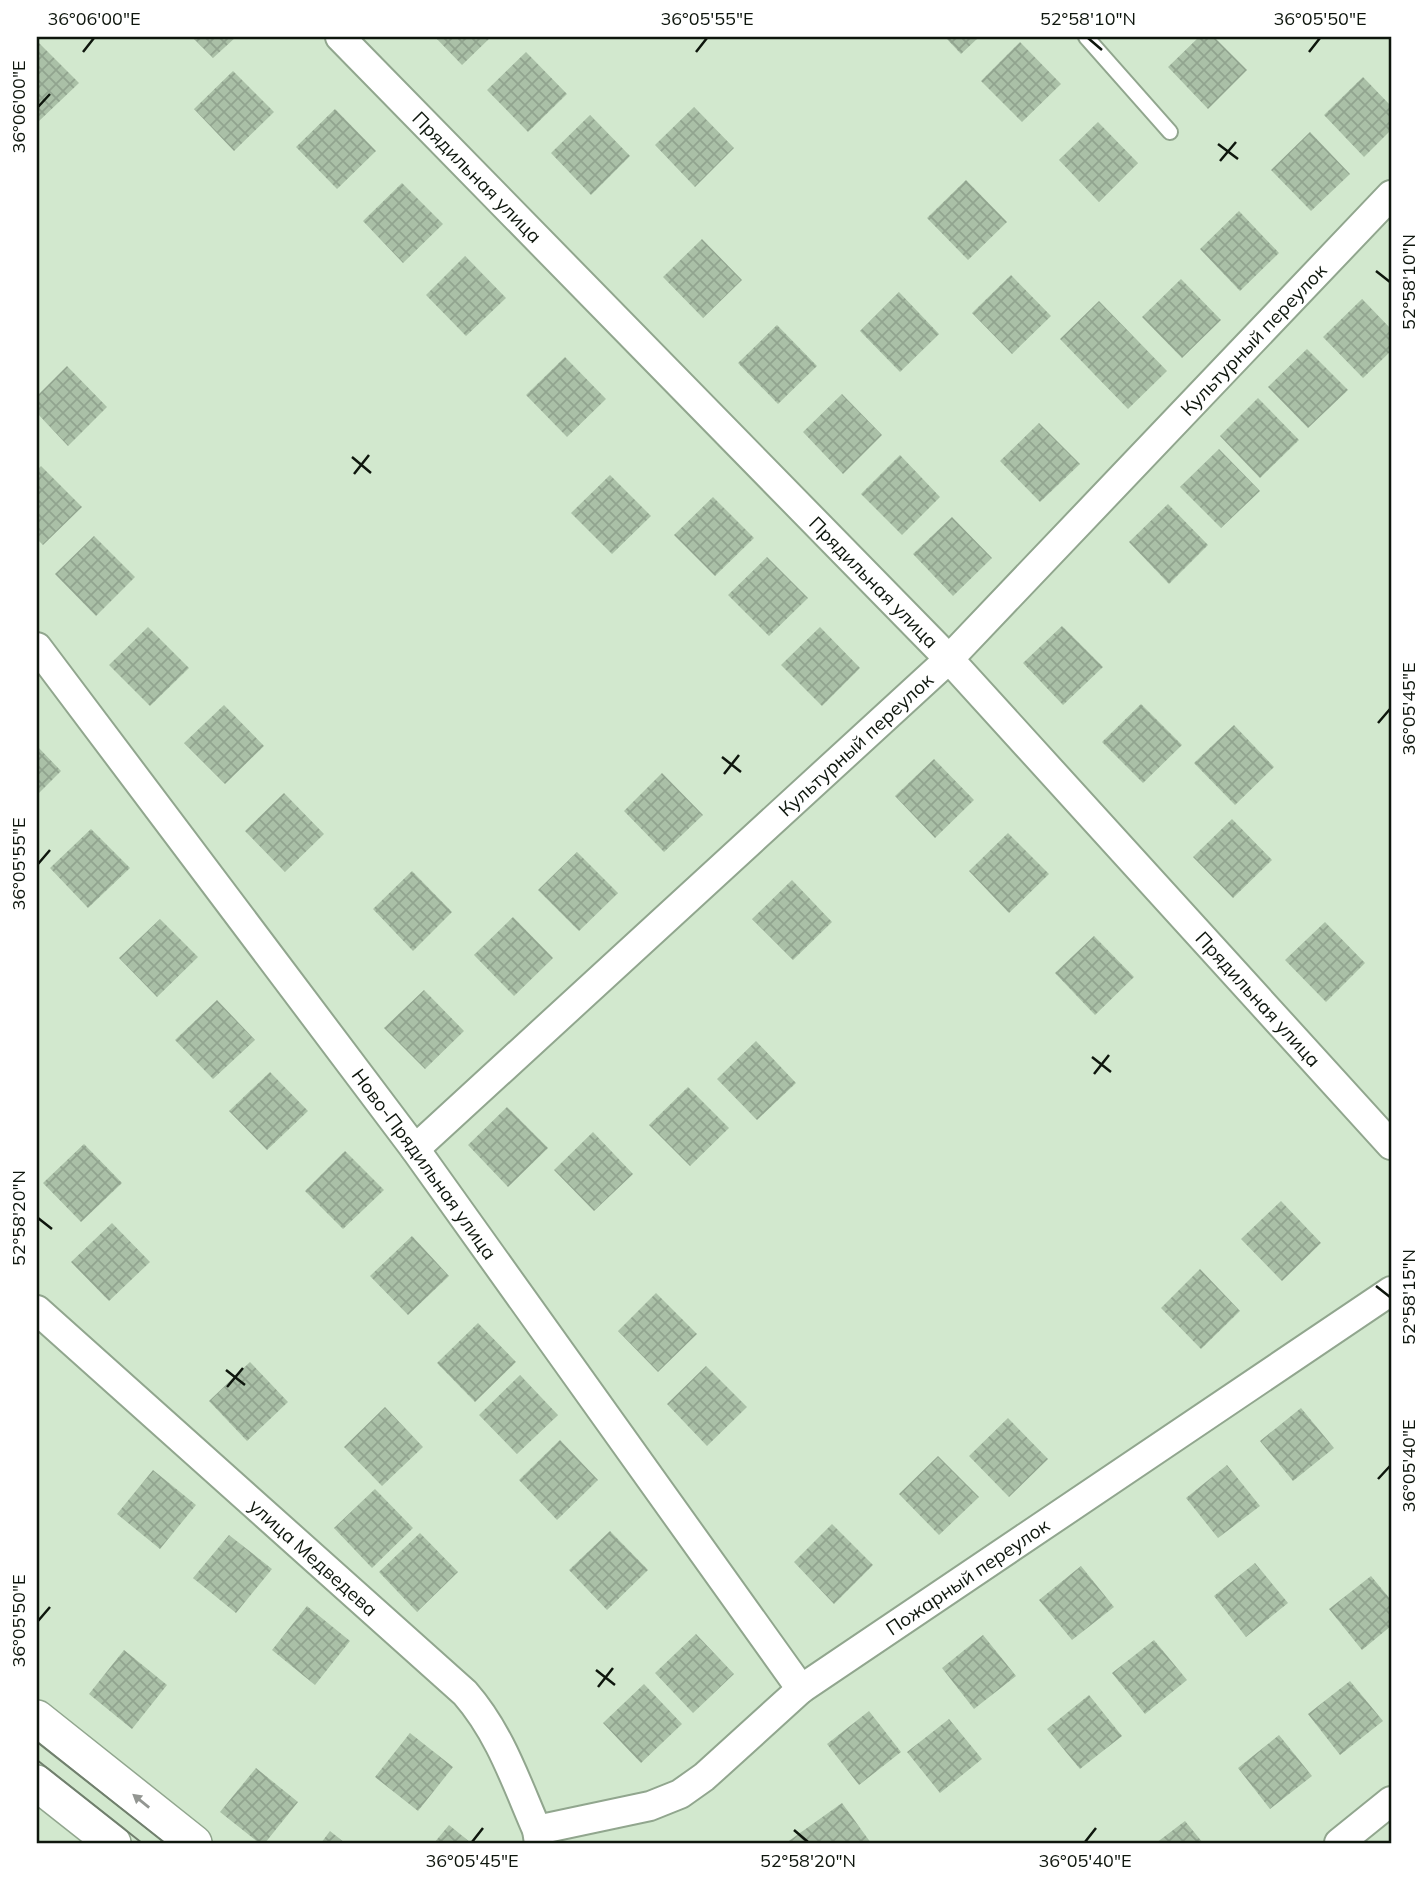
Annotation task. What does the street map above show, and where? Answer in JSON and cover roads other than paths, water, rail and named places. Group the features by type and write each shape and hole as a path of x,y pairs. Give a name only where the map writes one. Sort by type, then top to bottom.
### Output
{"street":[{"name":"Прядильная улица","path":"340,37 949,659 1391,1144"},
{"name":"Культурный переулок","path":"415,1149 949,659 1391,195"},
{"name":"Ново-Прядильная улица","path":"37,647 415,1149 800,1689"},
{"name":"Пожарный переулок","path":"538,1837 650,1806 680,1794 704,1777 800,1689 1391,1291"},
{"name":"улица Медведева","path":"37,1310 465,1693 483,1713 497,1738 538,1837"},
{"path":"37,1718 194,1843"},
{"path":"37,1783 113,1843"},
{"path":"1339,1843 1391,1801"}],"lane":[{"path":"1086,37 1170,132"}],"tram line":[{"path":"37,1742 165,1843"},
{"path":"37,1760 142,1843"}]}
